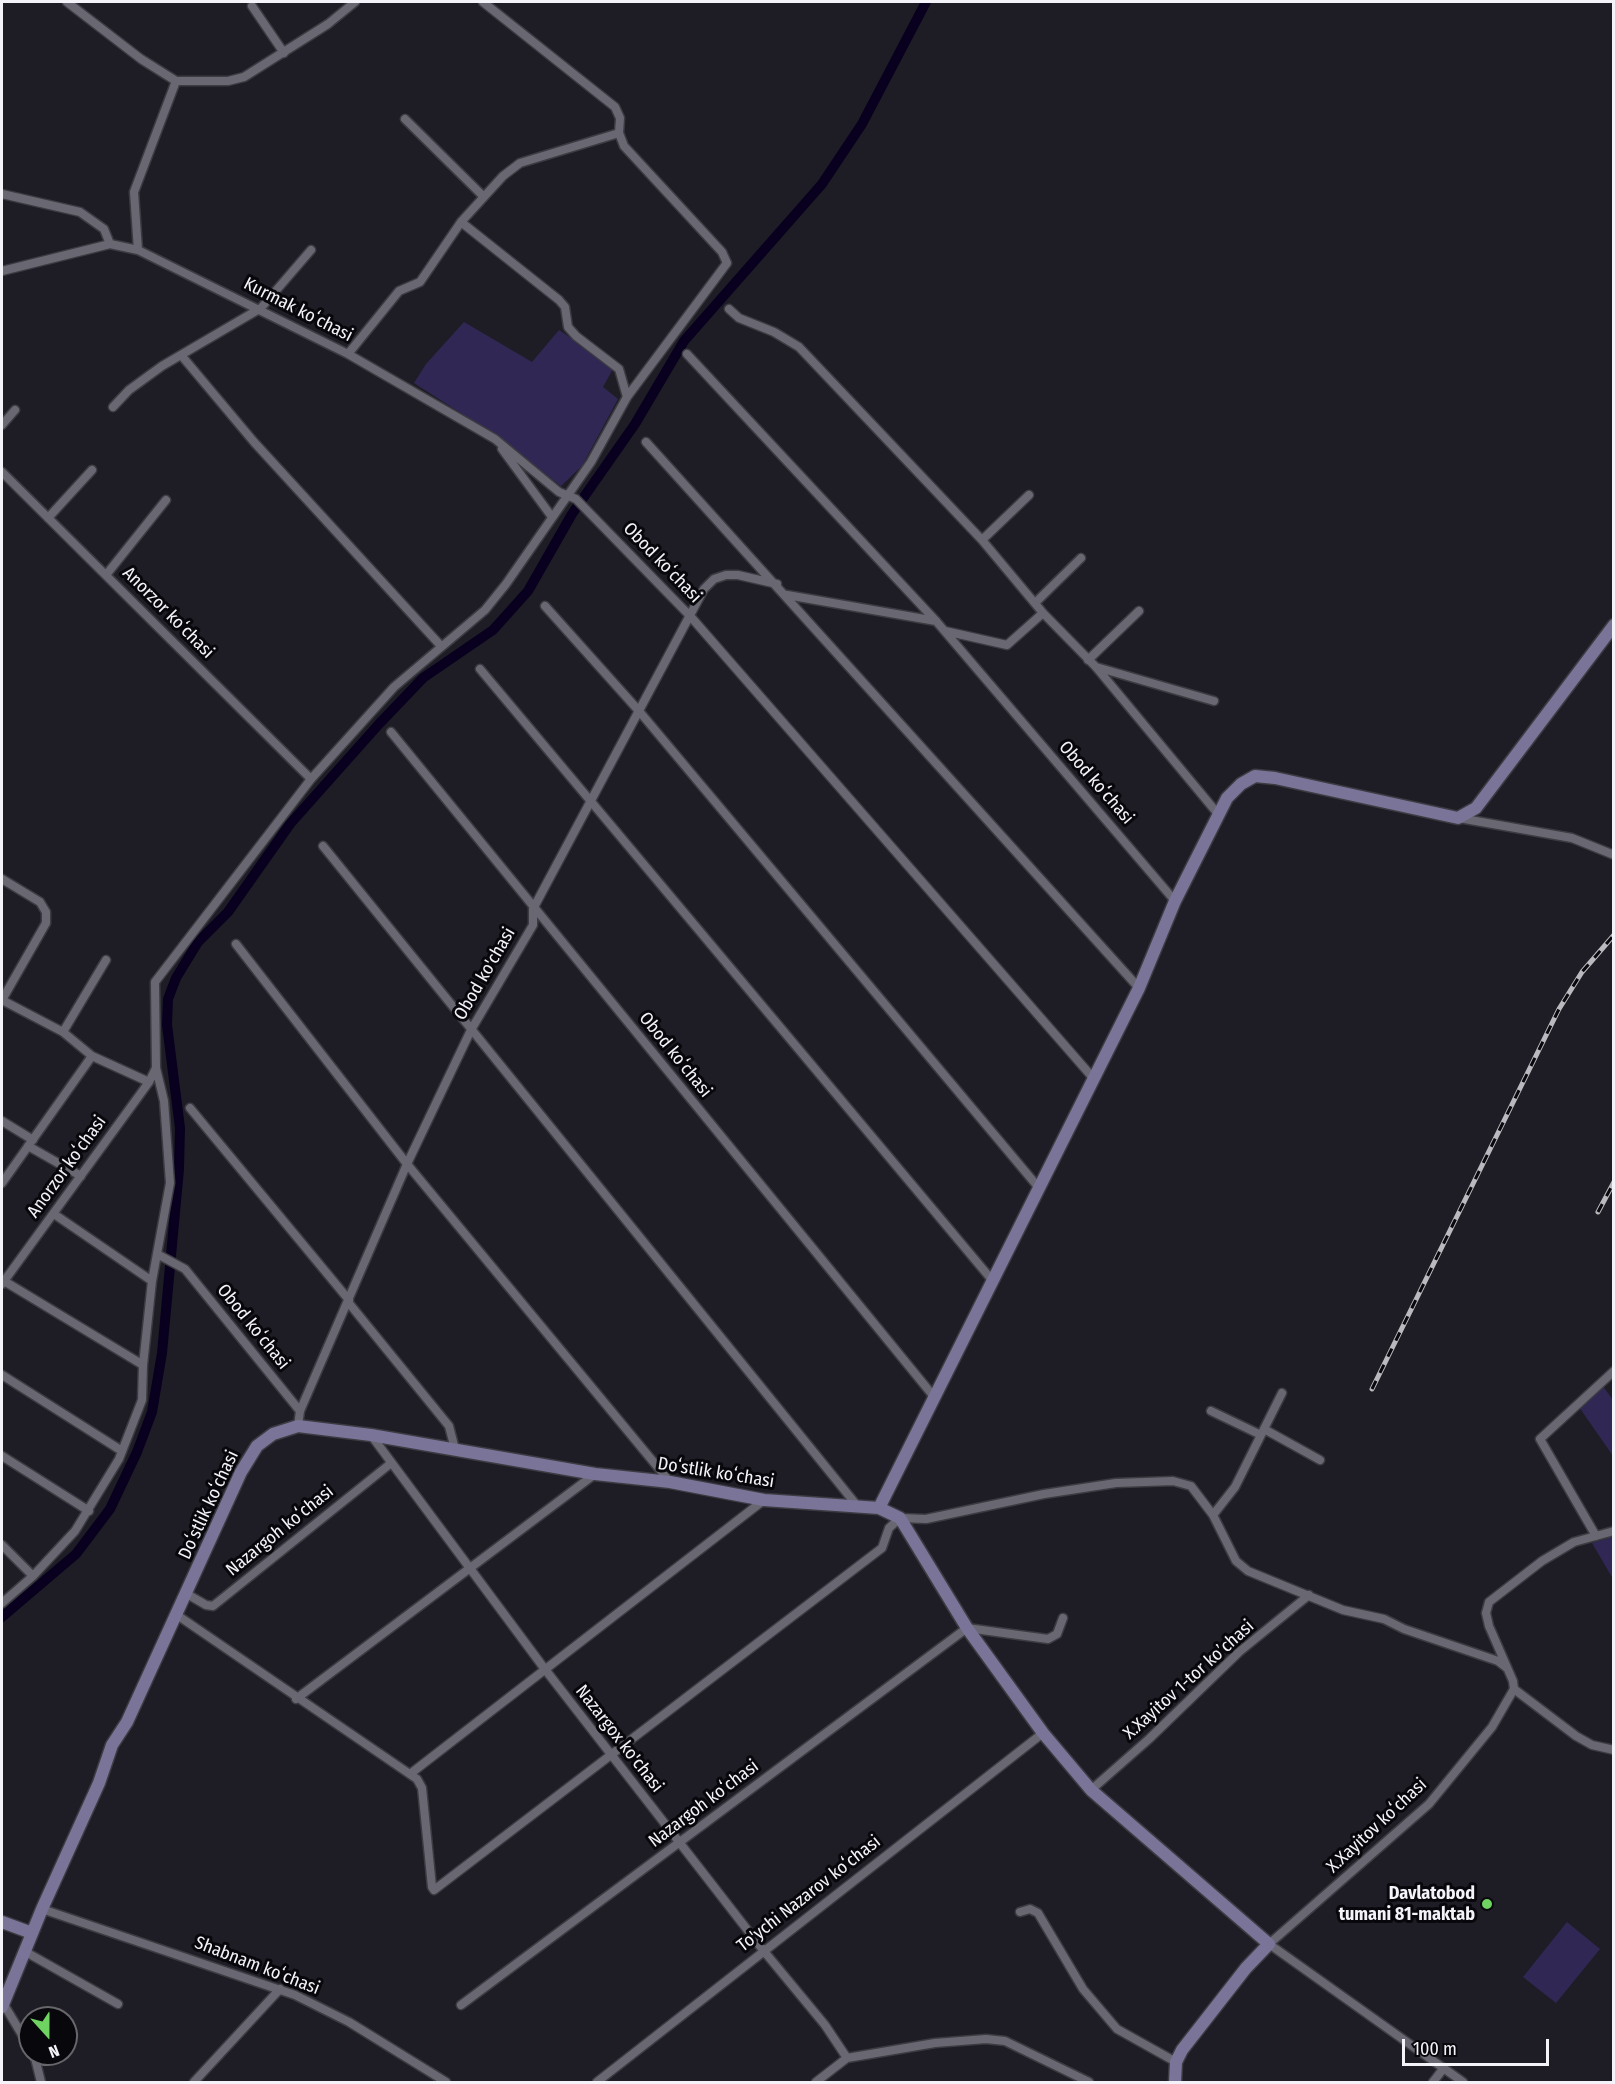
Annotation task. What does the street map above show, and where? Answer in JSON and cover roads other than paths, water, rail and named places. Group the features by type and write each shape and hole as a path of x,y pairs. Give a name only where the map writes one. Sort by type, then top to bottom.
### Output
{"street":[{"path":"68,2 141,59 176,81 228,81 244,77 284,53 355,2"},
{"path":"2,1603 33,1576 75,1531 89,1511 122,1450 142,1400 143,1365 152,1281 170,1183 164,1101 156,1068 155,981 311,779 394,687 485,610 506,584 591,462 627,397 727,263 722,252 624,147 619,133 620,118 615,107 483,2"},
{"path":"252,6 284,53"},
{"path":"138,250 134,192 176,81"},
{"path":"405,119 483,196"},
{"path":"348,354 399,291 420,282 461,222 502,176 520,164 619,133"},
{"path":"2,194 80,212 104,229 110,244 2,271"},
{"path":"461,222 559,300 565,307 568,327 576,336 619,369 627,397"},
{"name":"Kurmak koʻchasi","path":"110,244 138,250 261,308 348,354 495,439 566,495 576,499"},
{"path":"113,407 129,390 181,355 261,308 311,250"},
{"path":"729,309 740,318 774,332 799,347 982,540 1043,613 1096,667 1218,814"},
{"name":"Obod koʻchasi","path":"687,354 936,621 1176,901"},
{"path":"181,355 254,442 441,646"},
{"path":"2,425 15,410"},
{"path":"495,439 552,517"},
{"path":"646,442 777,584 1139,988"},
{"path":"48,518 92,470"},
{"name":"Anorzor koʻchasi","path":"2,472 311,779"},
{"path":"982,540 1029,495"},
{"name":"Obod koʻchasi","path":"576,499 691,616 1094,1079"},
{"path":"106,575 166,500"},
{"path":"1035,603 1081,558"},
{"name":"Obod ko'chasi","path":"298,1426 300,1411 348,1301 408,1164 471,1030 533,925 533,909 704,589 714,579 738,575 777,584"},
{"path":"786,595 936,621"},
{"path":"545,606 639,711 1040,1188"},
{"path":"1088,660 1139,611"},
{"path":"944,631 1007,645 1043,613"},
{"path":"1458,818 1476,808 1614,625"},
{"path":"1096,667 1214,701"},
{"path":"480,669 992,1280"},
{"name":"Obod koʻchasi","path":"391,732 533,909 935,1398"},
{"path":"1507,1668 1487,1657 1404,1629 1383,1619 1343,1610 1248,1571 1228,1548 1213,1515 1191,1486 1173,1481 1116,1483 1044,1494 926,1519 900,1518 879,1508 1139,988 1176,901 1218,814 1227,798 1241,783 1255,776 1275,778 1458,818 1572,838 1614,855"},
{"path":"323,846 860,1508"},
{"path":"2,879 40,902 46,912 46,923 2,1000 63,1032 92,1056 148,1082"},
{"path":"236,944 408,1164 670,1482"},
{"path":"63,1032 106,960"},
{"path":"2,1183 92,1056"},
{"name":"Anorzor koʻchasi","path":"3,1283 156,1068"},
{"path":"190,1108 449,1426 455,1449"},
{"path":"2,1120 31,1143 81,1176"},
{"path":"54,1214 152,1281"},
{"name":"Obod koʻchasi","path":"157,1254 180,1264 300,1411"},
{"path":"3,1283 143,1365"},
{"path":"1596,1536 1540,1439 1614,1371"},
{"path":"2,1375 122,1450"},
{"path":"1213,1515 1234,1487 1282,1393"},
{"path":"1210,1411 1262,1432 1320,1460"},
{"name":"Doʻstlik koʻchasi","path":"2,2005 99,1783 112,1745 127,1722 241,1472 257,1446 273,1434 298,1426 371,1435 596,1474 670,1482 764,1500 879,1508"},
{"name":"Nazargox ko'chasi","path":"371,1435 390,1464 544,1668 763,1950 825,2025 847,2058"},
{"path":"2,1456 89,1511"},
{"name":"Nazargoh koʻchasi","path":"187,1594 206,1605 213,1606 390,1464"},
{"path":"296,1699 596,1474"},
{"path":"410,1774 544,1668 764,1500"},
{"path":"900,1518 967,1628 1043,1733 1091,1790 1269,1944 1463,2082"},
{"path":"177,1615 296,1699 410,1774 422,1788 434,1890 882,1548 889,1528 900,1518"},
{"path":"1614,1531 1574,1542 1542,1561 1489,1602 1486,1607 1488,1620 1514,1689 1576,1736 1592,1745 1614,1750"},
{"path":"2,1545 33,1576"},
{"name":"X.Xayitov 1-tor koʼchasi","path":"1091,1790 1149,1739 1239,1652 1309,1595"},
{"path":"967,1628 1048,1640 1057,1634 1063,1618"},
{"name":"Nazargoh koʻchasi","path":"461,2005 967,1628"},
{"name":"X.Xayitov koʻchasi","path":"1269,1944 1430,1804 1492,1727 1514,1689"},
{"name":"To'ychi Nazarov koʻchasi","path":"597,2082 1043,1733"},
{"name":"Shabnam koʻchasi","path":"42,1909 280,1989 349,2022 446,2082"},
{"path":"1020,1912 1030,1909 1038,1913 1083,1989 1117,2029 1176,2062"},
{"path":"2,1922 32,1933"},
{"path":"1175,2082 1176,2062 1182,2050 1246,1968 1269,1944"},
{"path":"24,1951 118,2004"},
{"path":"194,2082 280,1989"},
{"path":"2,2005 18,2030"},
{"path":"816,2082 847,2058 935,2043 1005,2041 1089,2082"},
{"path":"37,2066 41,2082"},
{"path":"1433,2082 1443,2069"}],"waterway":[{"path":"2,1617 76,1554 110,1509 137,1452 152,1412 162,1353 179,1169 180,1128 167,1025 168,999 176,978 198,942 228,912 290,824 379,724 423,678 493,630 528,591 572,514 635,424 684,341 822,184 862,124 926,2"}],"railway":[{"path":"1372,1389 1559,1009 1582,972 1614,935"},
{"path":"1598,1212 1614,1182"}],"place":[{"name":"Davlatobod tumani 81-maktab","path":"1487,1904"}]}
